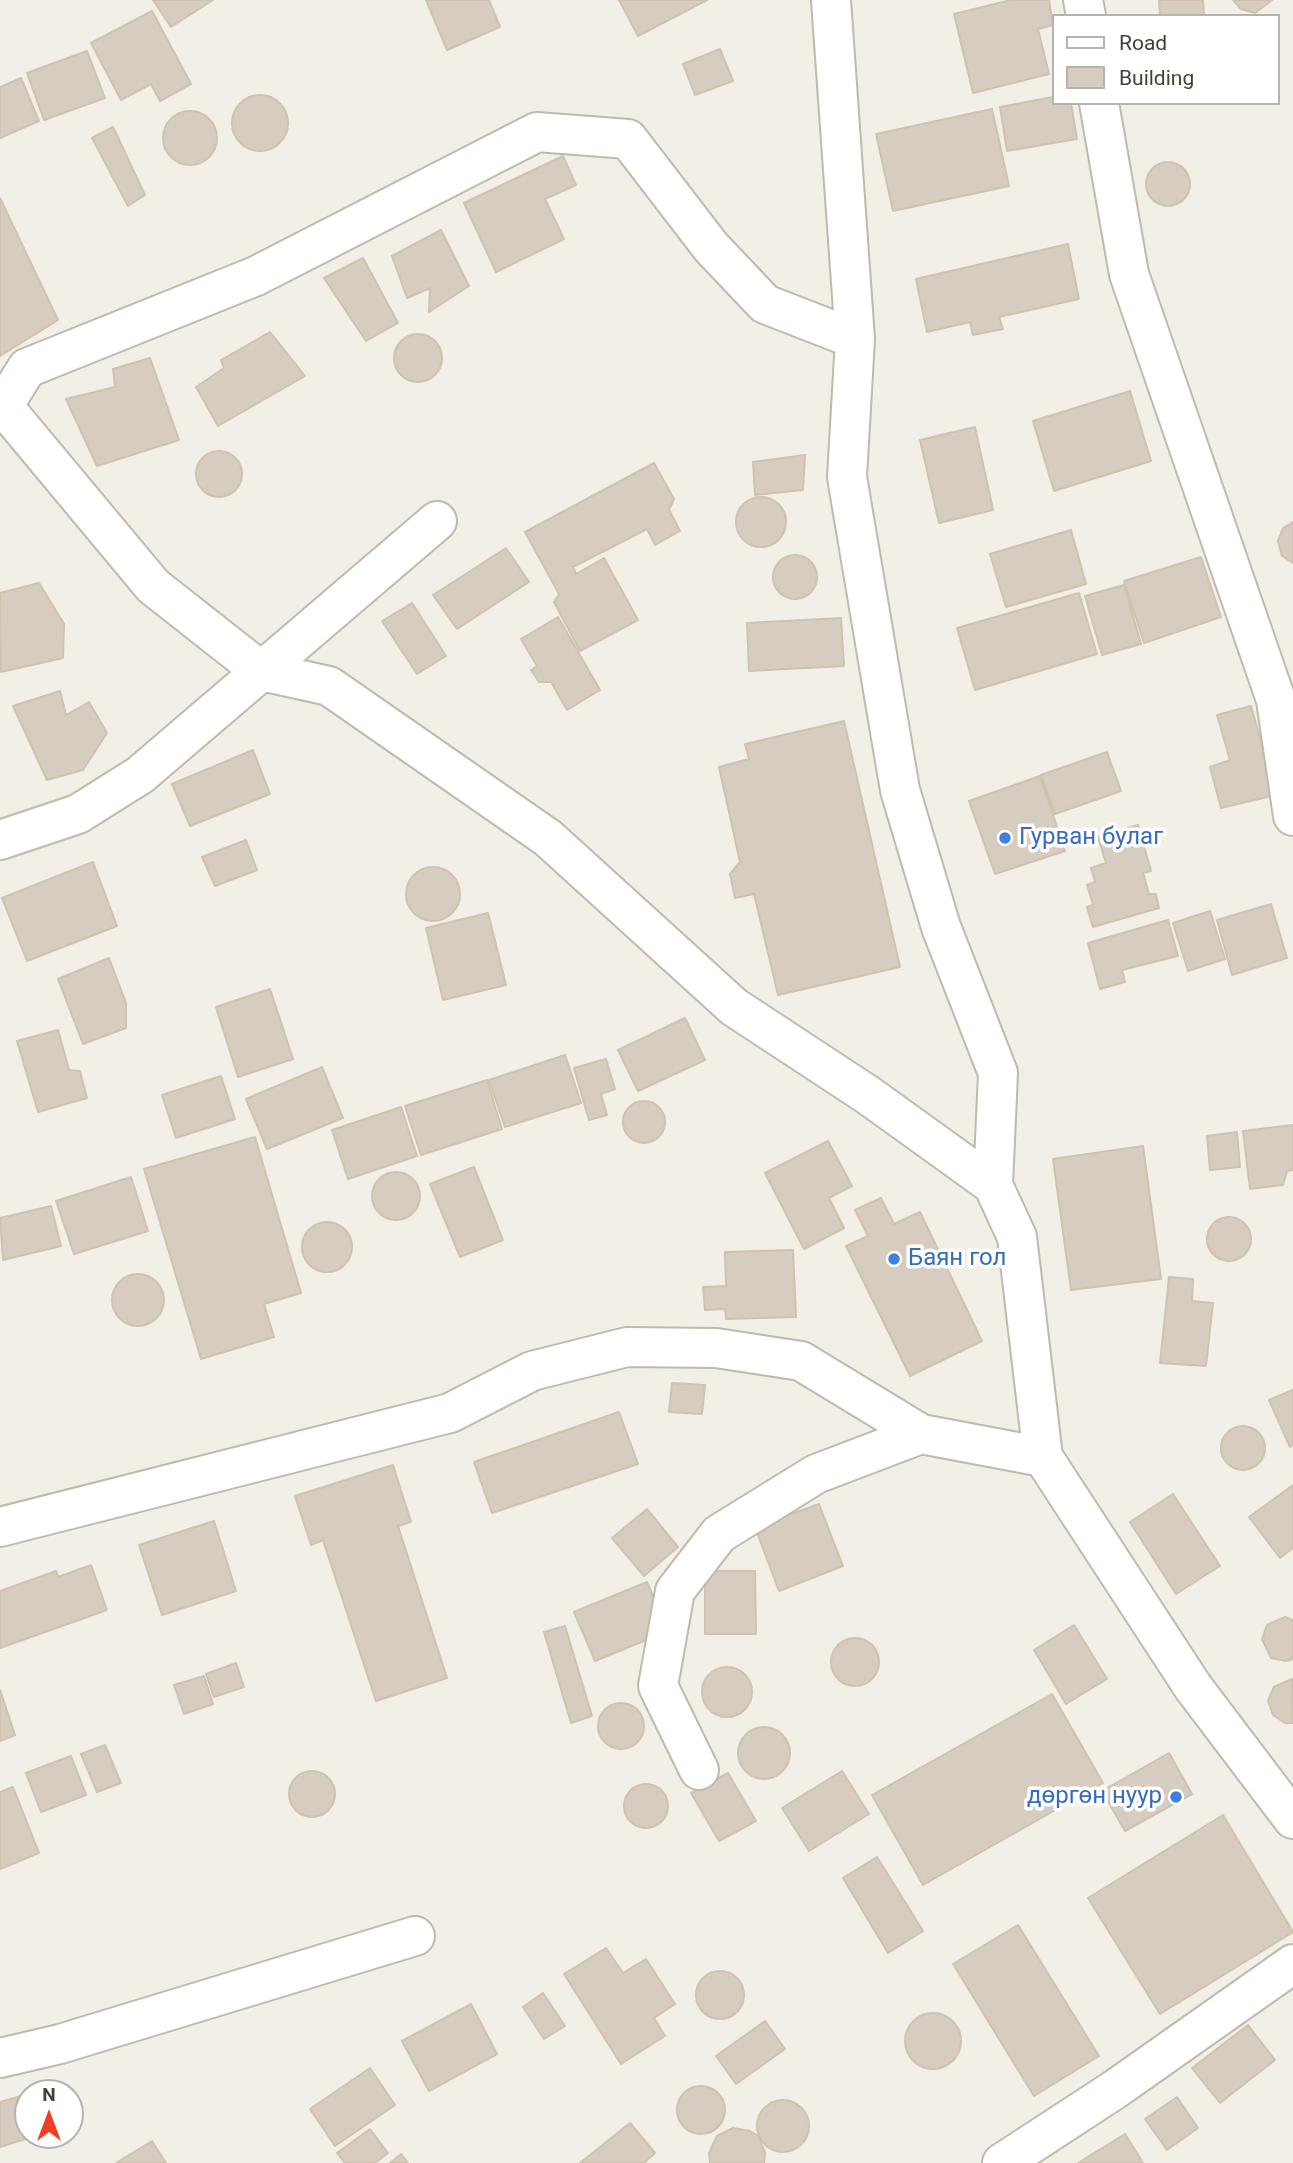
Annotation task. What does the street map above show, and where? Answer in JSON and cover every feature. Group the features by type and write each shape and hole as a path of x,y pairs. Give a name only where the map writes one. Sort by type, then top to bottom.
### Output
{"street":[{"path":"831,0 855,339 847,477 900,790 941,927 998,1073 993,1185 1017,1237 1043,1457 1194,1687 1293,1819"},
{"path":"1099,105 1129,274 1276,699 1293,816"},
{"path":"855,339 765,304 711,247 628,139 537,132 256,276 27,368 1,405 153,586 261,671 329,686 548,838 734,1007 867,1095 993,1185"},
{"path":"0,840 78,814 140,775 437,521"},
{"path":"0,1527 450,1413 532,1371 627,1347 716,1348 801,1361 921,1434 1043,1457"},
{"path":"699,1770 658,1686 676,1591 719,1534 817,1474 921,1434"},
{"path":"0,2058 60,2044 415,1936"},
{"path":"1002,2163 1114,2090 1293,1964"}],"building":[{"path":"153,0 213,0 171,27"},
{"path":"426,0 489,0 500,27 447,50"},
{"path":"619,0 707,0 638,36"},
{"path":"1011,0 1049,0 1052,25 1038,29 1049,74 973,93 954,14"},
{"path":"1159,0 1203,0 1204,14 1160,14"},
{"path":"1233,0 1272,0 1255,13 1241,9"},
{"path":"152,11 191,84 160,101 151,84 121,100 91,43"},
{"path":"720,49 733,81 695,95 683,64"},
{"path":"87,51 105,98 44,120 27,73"},
{"path":"21,78 39,121 0,138 0,87"},
{"path":"255,95 265,95 280,103 286,112 286,134 280,143 265,151 255,151 237,139 232,128 232,118 244,100"},
{"path":"1052,97 1052,105 1071,105 1077,139 1007,151 1000,107"},
{"path":"992,109 1009,186 893,211 876,134"},
{"path":"190,111 209,119 217,138 209,157 190,165 171,157 163,138 171,119"},
{"path":"113,127 145,195 128,206 92,138"},
{"path":"563,156 576,185 545,199 564,239 496,272 464,203"},
{"path":"1168,162 1183,169 1190,184 1183,199 1168,206 1153,199 1146,184 1153,169"},
{"path":"0,198 58,320 0,356"},
{"path":"441,230 469,286 429,312 430,288 407,298 392,256"},
{"path":"1068,244 1079,299 999,317 1003,329 973,335 970,322 927,332 916,279"},
{"path":"363,258 398,323 366,341 324,278"},
{"path":"270,332 305,376 218,426 196,387 224,368 221,360"},
{"path":"418,334 435,341 442,358 435,375 418,382 401,375 394,358 401,341"},
{"path":"150,358 179,440 97,466 66,399 115,387 113,369"},
{"path":"1130,391 1151,461 1054,491 1033,421"},
{"path":"975,427 993,510 939,523 920,440"},
{"path":"219,451 235,458 242,474 235,490 219,497 203,490 196,474 203,458"},
{"path":"805,455 803,490 755,495 753,462"},
{"path":"654,463 674,499 669,510 680,531 655,545 647,529 573,567 576,574 604,558 638,620 580,651 554,602 559,594 525,532"},
{"path":"761,497 779,504 786,522 779,540 761,547 743,540 736,522 743,504"},
{"path":"1293,522 1293,563 1282,556 1278,541 1283,528"},
{"path":"1071,530 1086,584 1006,607 990,554"},
{"path":"506,548 529,582 457,629 433,595"},
{"path":"795,555 810,562 817,577 810,592 795,599 780,592 773,577 780,562"},
{"path":"1201,557 1221,617 1144,643 1124,581"},
{"path":"39,583 64,624 63,658 1,672 0,593"},
{"path":"1124,585 1141,644 1102,655 1085,596"},
{"path":"1079,593 1097,654 975,690 957,628"},
{"path":"412,603 446,656 417,674 382,621"},
{"path":"558,617 600,690 567,710 551,682 539,682 531,670 537,666 521,639"},
{"path":"841,618 844,666 749,671 747,623"},
{"path":"60,691 66,715 89,702 107,733 83,770 47,780 13,706"},
{"path":"1251,706 1276,795 1221,808 1210,767 1230,760 1217,715"},
{"path":"844,721 900,967 778,995 754,894 735,898 730,874 740,862 719,767 749,759 745,744"},
{"path":"253,750 270,794 190,826 172,784"},
{"path":"1107,752 1121,791 1055,814 1041,775"},
{"path":"1040,776 1065,851 995,874 969,801"},
{"path":"1138,825 1151,871 1143,873 1149,894 1156,894 1159,908 1093,927 1087,907 1093,905 1087,885 1095,882 1091,868 1106,863 1098,837"},
{"path":"246,840 257,870 215,886 202,857"},
{"path":"93,862 117,926 27,961 2,898"},
{"path":"433,867 452,875 460,894 452,913 433,921 414,913 406,894 414,875"},
{"path":"1271,904 1287,958 1232,975 1217,920"},
{"path":"1210,911 1225,959 1188,971 1173,923"},
{"path":"488,913 506,985 443,1000 426,928"},
{"path":"1168,920 1178,956 1122,970 1125,982 1100,989 1088,943"},
{"path":"109,958 126,1003 126,1028 83,1044 58,979"},
{"path":"270,989 293,1059 238,1077 216,1007"},
{"path":"685,1018 705,1060 638,1091 618,1050"},
{"path":"58,1030 69,1070 80,1071 87,1098 38,1112 17,1041"},
{"path":"565,1055 581,1103 505,1127 489,1080"},
{"path":"606,1059 615,1089 601,1094 607,1115 589,1120 574,1068"},
{"path":"322,1067 343,1118 267,1149 246,1099"},
{"path":"221,1076 235,1119 176,1138 162,1095"},
{"path":"487,1080 502,1129 421,1155 405,1106"},
{"path":"644,1101 659,1107 665,1122 659,1137 644,1143 629,1137 623,1122 629,1107"},
{"path":"401,1107 417,1156 348,1179 332,1130"},
{"path":"1293,1125 1293,1170 1287,1171 1283,1185 1250,1189 1243,1131"},
{"path":"1237,1132 1240,1167 1210,1170 1207,1136"},
{"path":"255,1137 301,1293 264,1304 274,1337 201,1359 144,1169"},
{"path":"828,1141 852,1186 829,1198 844,1228 804,1249 765,1173"},
{"path":"1143,1146 1161,1279 1071,1290 1053,1159"},
{"path":"474,1167 503,1240 460,1257 430,1184"},
{"path":"396,1172 413,1179 420,1196 413,1213 396,1220 379,1213 372,1196 379,1179"},
{"path":"131,1177 148,1231 74,1254 56,1201"},
{"path":"881,1198 894,1224 920,1212 982,1341 910,1376 846,1246 868,1236 855,1210"},
{"path":"51,1206 61,1246 3,1260 0,1218"},
{"path":"1229,1217 1244,1224 1251,1239 1244,1254 1229,1261 1214,1254 1207,1239 1214,1224"},
{"path":"327,1222 345,1229 352,1247 345,1265 327,1272 309,1265 302,1247 309,1229"},
{"path":"793,1250 796,1317 726,1319 725,1309 705,1310 703,1287 726,1286 725,1252"},
{"path":"138,1274 148,1276 156,1282 162,1290 162,1310 156,1318 148,1324 138,1326 128,1324 120,1318 114,1310 112,1300 114,1290 120,1282 128,1276"},
{"path":"1169,1277 1193,1279 1192,1301 1213,1303 1206,1366 1160,1363"},
{"path":"672,1383 705,1385 702,1414 669,1412"},
{"path":"1293,1390 1293,1445 1290,1447 1269,1400"},
{"path":"619,1412 638,1464 492,1513 474,1462"},
{"path":"1243,1426 1258,1433 1265,1448 1258,1463 1243,1470 1228,1463 1221,1448 1228,1433"},
{"path":"393,1465 411,1522 398,1526 447,1678 376,1701 323,1540 311,1545 295,1496"},
{"path":"1293,1485 1293,1548 1280,1558 1249,1517"},
{"path":"1173,1494 1220,1566 1176,1594 1130,1522"},
{"path":"819,1504 843,1566 779,1591 755,1527"},
{"path":"647,1509 678,1547 644,1576 612,1538"},
{"path":"214,1521 236,1591 162,1615 139,1545"},
{"path":"91,1565 107,1610 0,1648 0,1591 56,1571 58,1577"},
{"path":"705,1571 755,1571 756,1634 705,1634"},
{"path":"647,1582 668,1631 595,1661 574,1612"},
{"path":"1285,1617 1293,1620 1293,1659 1286,1661 1271,1658 1262,1639 1267,1625"},
{"path":"1074,1625 1107,1679 1066,1704 1034,1650"},
{"path":"565,1626 592,1716 571,1723 544,1632"},
{"path":"855,1638 864,1639 872,1645 878,1653 878,1671 872,1679 864,1685 855,1686 846,1685 838,1679 832,1671 831,1662 832,1653 838,1645 846,1639"},
{"path":"236,1663 244,1687 214,1697 206,1674"},
{"path":"727,1667 745,1674 752,1692 745,1710 727,1717 709,1710 702,1692 709,1674"},
{"path":"204,1676 213,1704 184,1714 174,1685"},
{"path":"1292,1679 1293,1723 1285,1723 1273,1715 1268,1701 1274,1687"},
{"path":"0,1690 15,1735 0,1741"},
{"path":"1052,1694 1103,1783 923,1885 872,1795"},
{"path":"621,1703 638,1709 644,1726 638,1743 621,1749 604,1743 598,1726 604,1709"},
{"path":"764,1727 774,1729 782,1735 788,1743 788,1763 782,1771 774,1777 764,1779 754,1777 746,1771 740,1763 738,1753 740,1743 746,1735 754,1729"},
{"path":"105,1745 121,1783 97,1792 81,1754"},
{"path":"1169,1753 1192,1794 1125,1831 1102,1791"},
{"path":"71,1756 86,1795 41,1812 26,1773"},
{"path":"312,1771 328,1778 335,1794 328,1810 312,1817 296,1810 289,1794 296,1778"},
{"path":"842,1771 869,1814 809,1851 782,1808"},
{"path":"728,1773 756,1821 719,1841 691,1793"},
{"path":"646,1784 661,1791 668,1806 661,1821 646,1828 631,1821 624,1806 631,1791"},
{"path":"13,1787 39,1853 0,1869 0,1792"},
{"path":"1223,1815 1293,1932 1160,2014 1088,1898"},
{"path":"877,1857 923,1931 888,1953 843,1878"},
{"path":"1018,1925 1099,2056 1034,2096 953,1964"},
{"path":"606,1948 623,1973 646,1959 675,2004 654,2018 665,2036 621,2064 564,1974"},
{"path":"720,1971 729,1972 737,1978 743,1986 743,2004 737,2012 729,2018 720,2019 711,2018 703,2012 697,2004 696,1995 697,1986 703,1978 711,1972"},
{"path":"543,1993 565,2026 544,2039 523,2007"},
{"path":"471,2004 497,2054 429,2091 402,2041"},
{"path":"933,2013 944,2015 953,2021 959,2030 959,2052 953,2061 944,2067 933,2069 922,2067 913,2061 907,2052 905,2041 907,2030 913,2021 922,2015"},
{"path":"765,2021 785,2049 736,2084 716,2056"},
{"path":"1248,2025 1275,2060 1220,2103 1192,2068"},
{"path":"370,2068 395,2105 335,2146 310,2109"},
{"path":"701,2086 718,2093 725,2110 718,2127 701,2134 684,2127 677,2110 684,2093"},
{"path":"1177,2097 1198,2128 1167,2150 1145,2119"},
{"path":"14,2098 14,2143 0,2147 0,2102"},
{"path":"783,2100 802,2107 809,2126 802,2145 783,2152 764,2145 757,2126 764,2107"},
{"path":"630,2123 655,2153 644,2163 580,2163"},
{"path":"733,2128 750,2131 758,2136 765,2153 764,2163 710,2163 709,2153 717,2136"},
{"path":"370,2129 388,2153 375,2163 345,2163 337,2153"},
{"path":"1125,2134 1143,2163 1078,2163"},
{"path":"152,2141 166,2163 116,2163"},
{"path":"401,2154 408,2163 390,2163"}],"place":[{"name":"Гурван булаг","path":"1005,838"},
{"name":"Баян гол","path":"894,1259"},
{"name":"дөргөн нуур","path":"1176,1797"}]}
